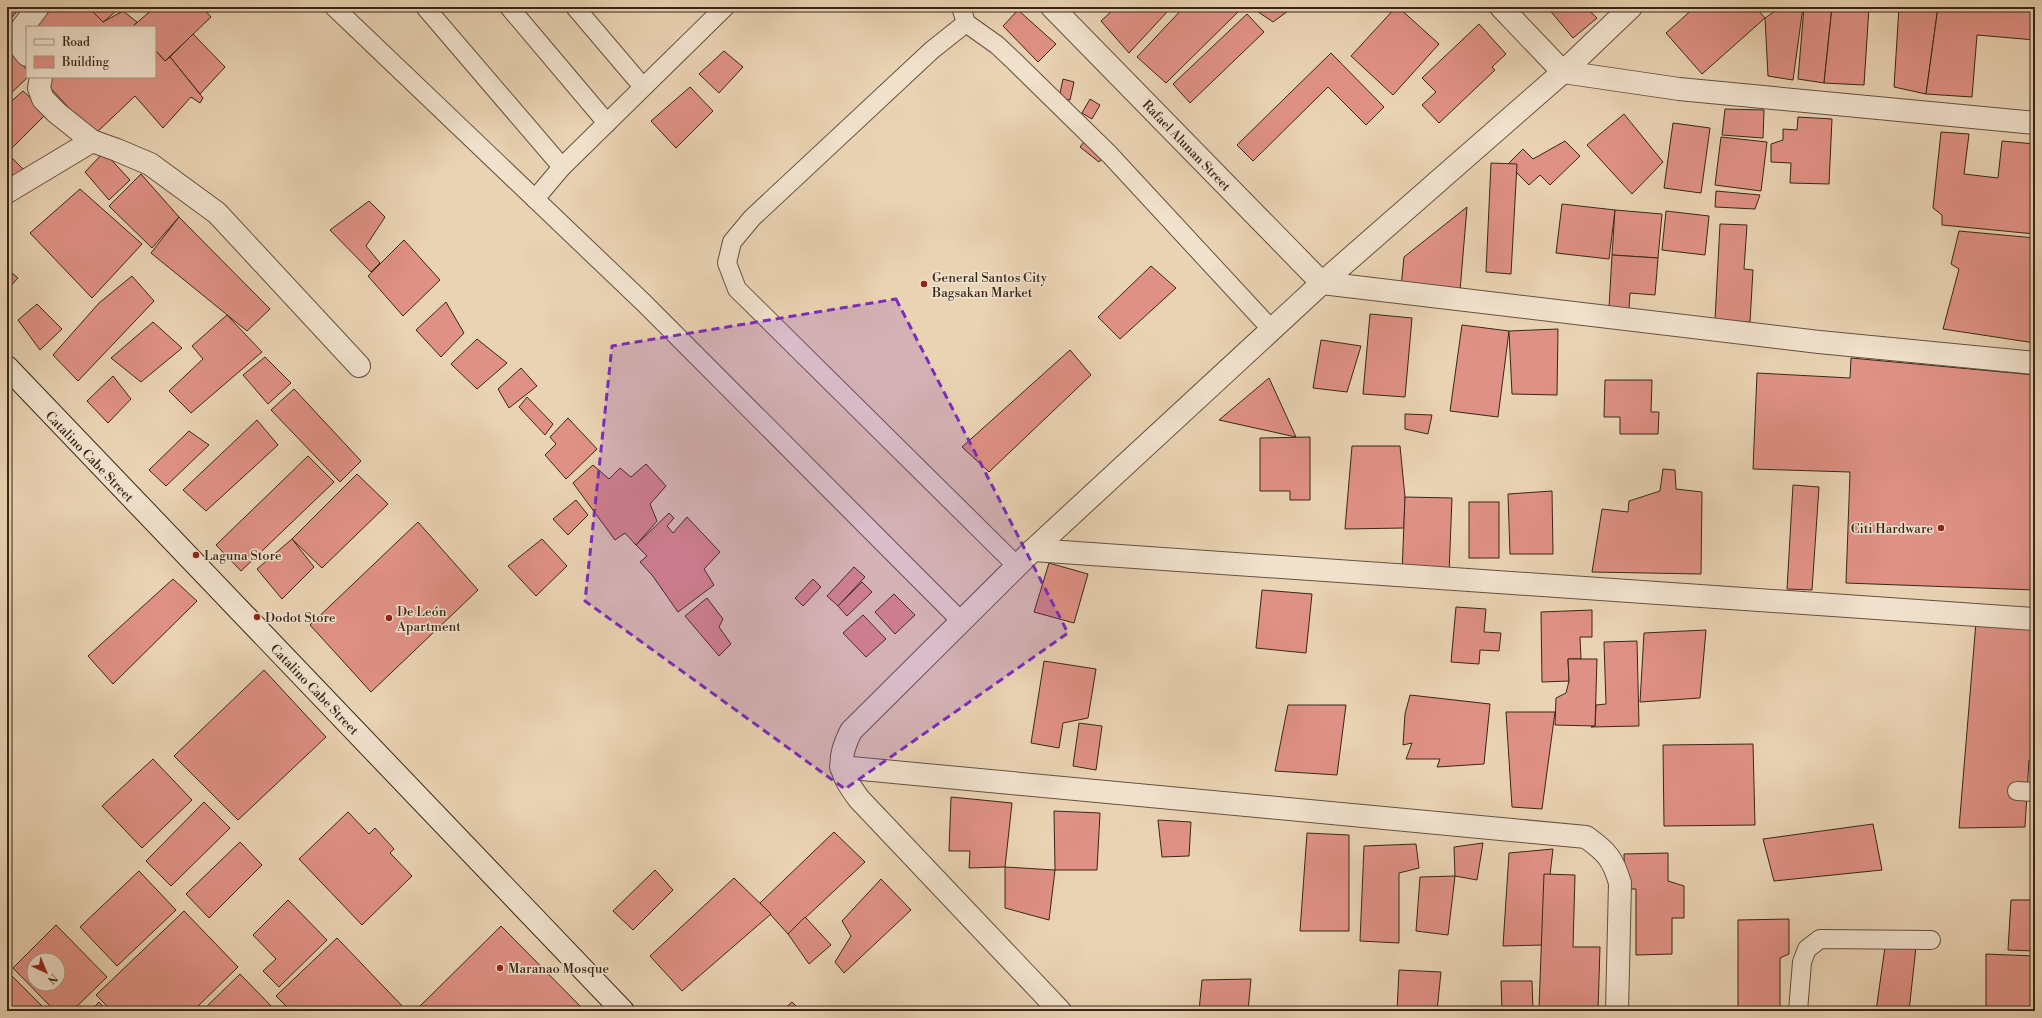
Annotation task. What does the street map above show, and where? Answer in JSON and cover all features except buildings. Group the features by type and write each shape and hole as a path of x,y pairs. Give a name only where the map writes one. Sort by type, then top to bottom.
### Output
{"street":[{"path":"26,54 18,44 16,36 38,7"},
{"name":"Rafael Alunan Street","path":"1052,7 1322,283"},
{"path":"1501,7 1563,72 1679,89 2035,123"},
{"path":"1060,1011 875,817 846,782 841,766 842,749 851,731 1033,550 1322,283 1563,72 1621,10"},
{"path":"41,78 39,88 43,98 57,113 92,141 150,164 218,213 359,366"},
{"path":"7,192 92,141"},
{"path":"1322,283 1819,342 2035,363"},
{"name":"Catalino Cabe Street","path":"7,367 623,1011"},
{"path":"1033,550 2035,619"},
{"path":"841,766 1586,837 1605,851 1614,864 1620,884 1617,1011"}],"lane":[{"path":"425,7 562,167"},
{"path":"510,7 607,123"},
{"path":"575,7 643,87"},
{"path":"535,199 562,167 723,8"},
{"path":"344,10 535,199 650,308 961,621"},
{"path":"1017,566 737,289 727,263 732,242 752,218 932,50 964,15 1014,61 1110,155 1272,330"},
{"path":"2017,792 2035,792"},
{"path":"1798,1011 1802,962 1807,949 1820,939 1931,940"}],"highlighted area":[{"path":"896,299 1068,633 845,789 585,601 612,346"}],"place":[{"name":"General Santos City Bagsakan Market","path":"924,284"},
{"name":"Citi Hardware","path":"1941,528"},
{"name":"Laguna Store","path":"196,555"},
{"name":"Dodot Store","path":"257,617"},
{"name":"De León Apartment","path":"389,618"},
{"name":"Maranao Mosque","path":"500,968"}]}
